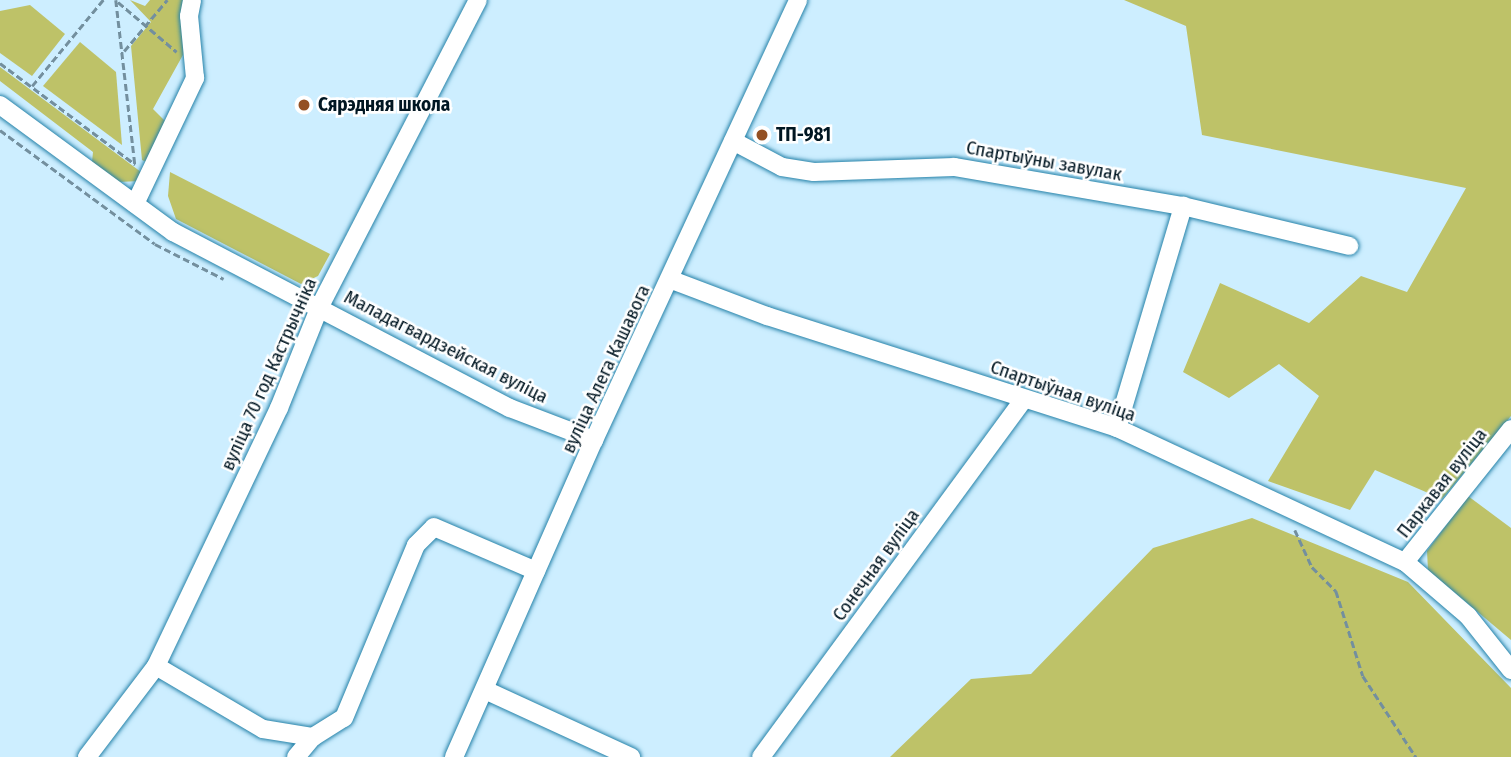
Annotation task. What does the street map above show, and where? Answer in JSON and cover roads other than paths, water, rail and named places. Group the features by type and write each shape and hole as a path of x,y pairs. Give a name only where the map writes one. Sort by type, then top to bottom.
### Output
{"street":[{"path":"135,204 195,78 189,16 192,0"},
{"name":"вуліца 70 год Кастрычніка","path":"87,757 156,666 279,408 320,306 478,0"},
{"name":"вуліца Алега Кашавога","path":"454,757 594,440 672,279 799,0"},
{"name":"Маладагвардзейская вуліца","path":"0,105 173,232 320,306 510,408 594,440"},
{"name":"Спартыўны завулак","path":"733,141 782,167 814,172 954,167 1183,206 1349,246"},
{"path":"1117,428 1183,206"},
{"name":"Спартыўная вуліца","path":"672,279 766,316 1117,428 1405,562 1468,616 1511,670"},
{"name":"Сонечная вуліца","path":"761,757 1024,399"},
{"name":"Паркавая вуліца","path":"1405,562 1511,429"},
{"path":"296,757 313,737 344,718 416,545 434,527 536,572"},
{"path":"156,666 263,729 313,737"},
{"path":"485,690 631,757"}],"place":[{"name":"Сярэдняя школа","path":"304,105"},
{"name":"ТП-981","path":"762,135"}]}
